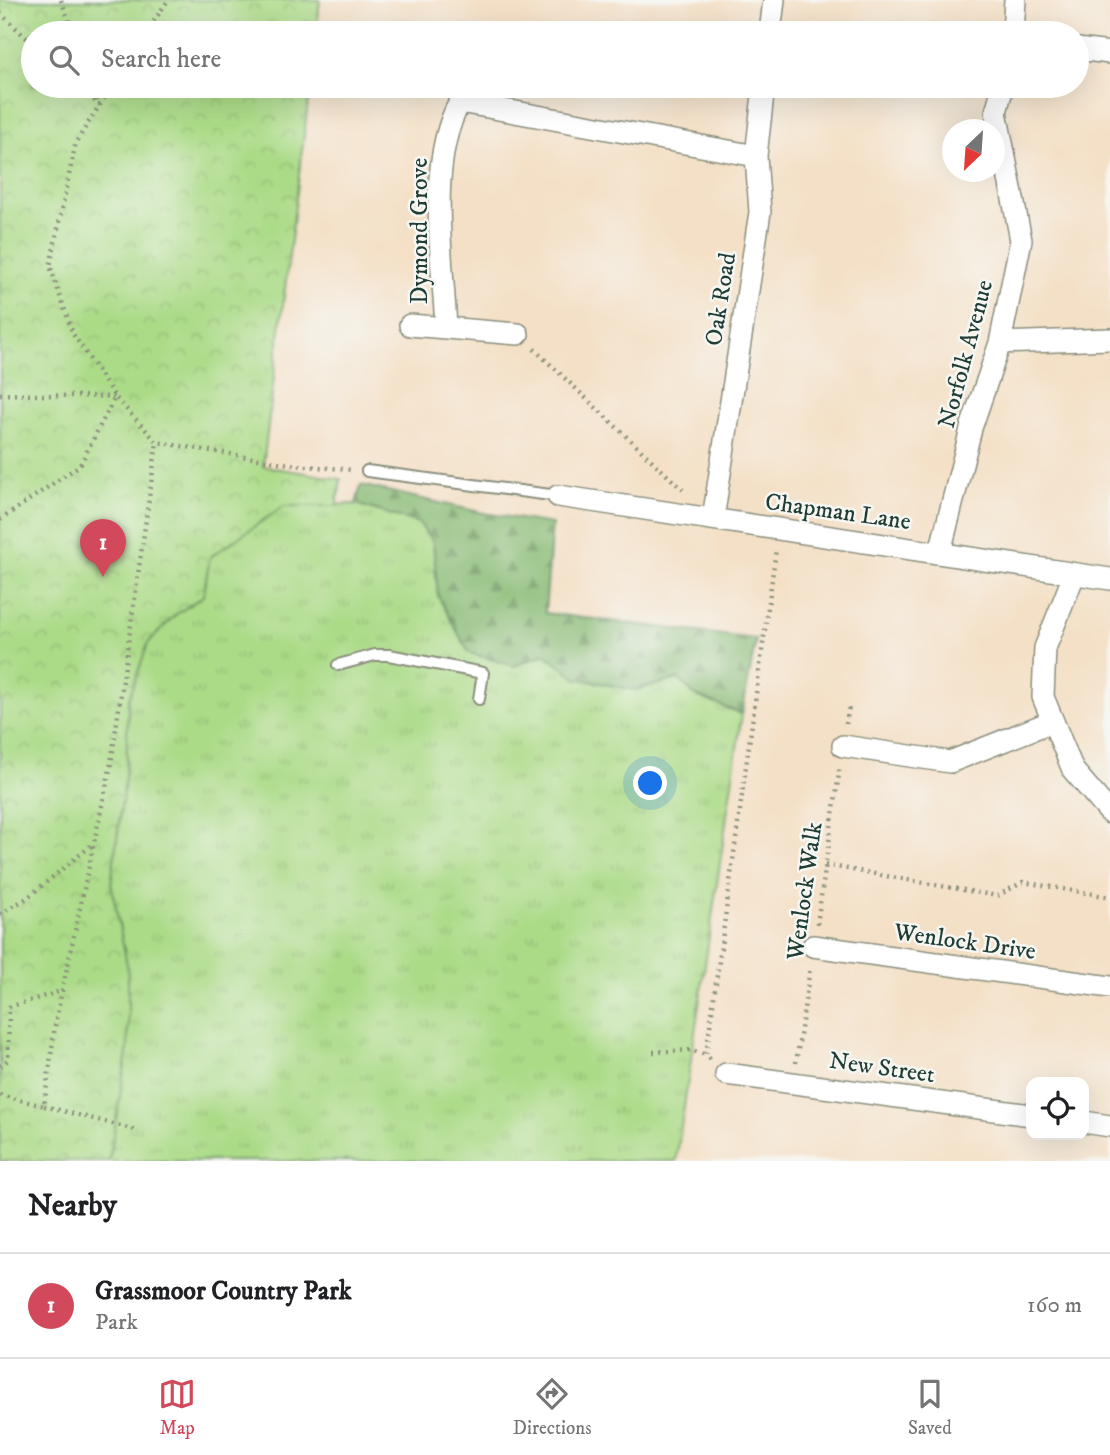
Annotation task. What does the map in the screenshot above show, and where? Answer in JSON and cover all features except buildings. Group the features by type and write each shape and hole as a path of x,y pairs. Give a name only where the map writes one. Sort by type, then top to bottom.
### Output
{"street":[{"path":"772,21 774,0"},
{"path":"1014,21 1015,0"},
{"path":"1089,50 1110,53"},
{"name":"Dymond Grove","path":"446,328 440,183 447,131 459,98"},
{"name":"Dymond Grove","path":"479,98 756,156"},
{"name":"Oak Road","path":"713,519 760,212 756,156 763,98"},
{"name":"Norfolk Avenue","path":"940,552 972,425 1000,343 1021,240 996,113 1000,98"},
{"name":"Dymond Grove","path":"410,325 518,334"},
{"path":"1000,343 1110,339"},
{"name":"Chapman Lane","path":"558,496 1110,579"},
{"path":"1074,575 1045,648 1043,697 1073,770 1110,813"},
{"path":"843,746 950,762 1053,721"},
{"name":"Wenlock Drive","path":"813,946 1110,987"},
{"name":"New Street","path":"726,1074 1026,1114"},
{"path":"1089,1123 1110,1126"}],"lane":[{"path":"367,471 558,496"},
{"path":"338,665 375,655 389,655 483,673 479,699"}],"path":[{"path":"61,0 69,21"},
{"path":"154,21 168,0"},
{"path":"0,13 21,33"},
{"path":"91,98 99,106"},
{"path":"96,98 99,106"},
{"path":"104,98 76,142 50,266 73,334 115,397 157,442 295,465 367,471"},
{"path":"518,334 713,519"},
{"path":"0,394 115,397"},
{"path":"0,520 80,465 115,397"},
{"path":"44,1106 62,991 111,764 157,442"},
{"path":"706,1055 779,528"},
{"name":"Wenlock Walk","path":"793,1081 849,706"},
{"path":"0,914 27,898 94,844"},
{"path":"825,865 997,895 1023,882 1110,897"},
{"path":"0,1066 8,1060 9,1007 62,991"},
{"path":"653,1052 691,1051 706,1055 726,1074"},
{"path":"0,1095 136,1130"}],"green space":[{"path":"0,0 320,0 317,21 21,21 21,98 309,98 263,466 341,479 337,506 284,506 210,557 203,596 175,615 148,643 128,701 126,770 111,883 128,970 128,1047 109,1161 0,1161"},
{"path":"361,485 484,513 552,524 545,613 756,639 742,714 694,695 679,679 635,690 576,678 545,654 514,666 469,653 438,596 433,542 419,523 356,504"},
{"path":"356,504 419,523 433,542 438,596 514,666 545,654 576,678 635,690 679,679 694,695 742,714 676,1161 109,1161 128,1047 128,970 111,883 126,770 128,701 148,643 175,615 203,596 210,557 284,506"}],"place":[{"name":"Grassmoor Country Park","path":"103,577"}]}
